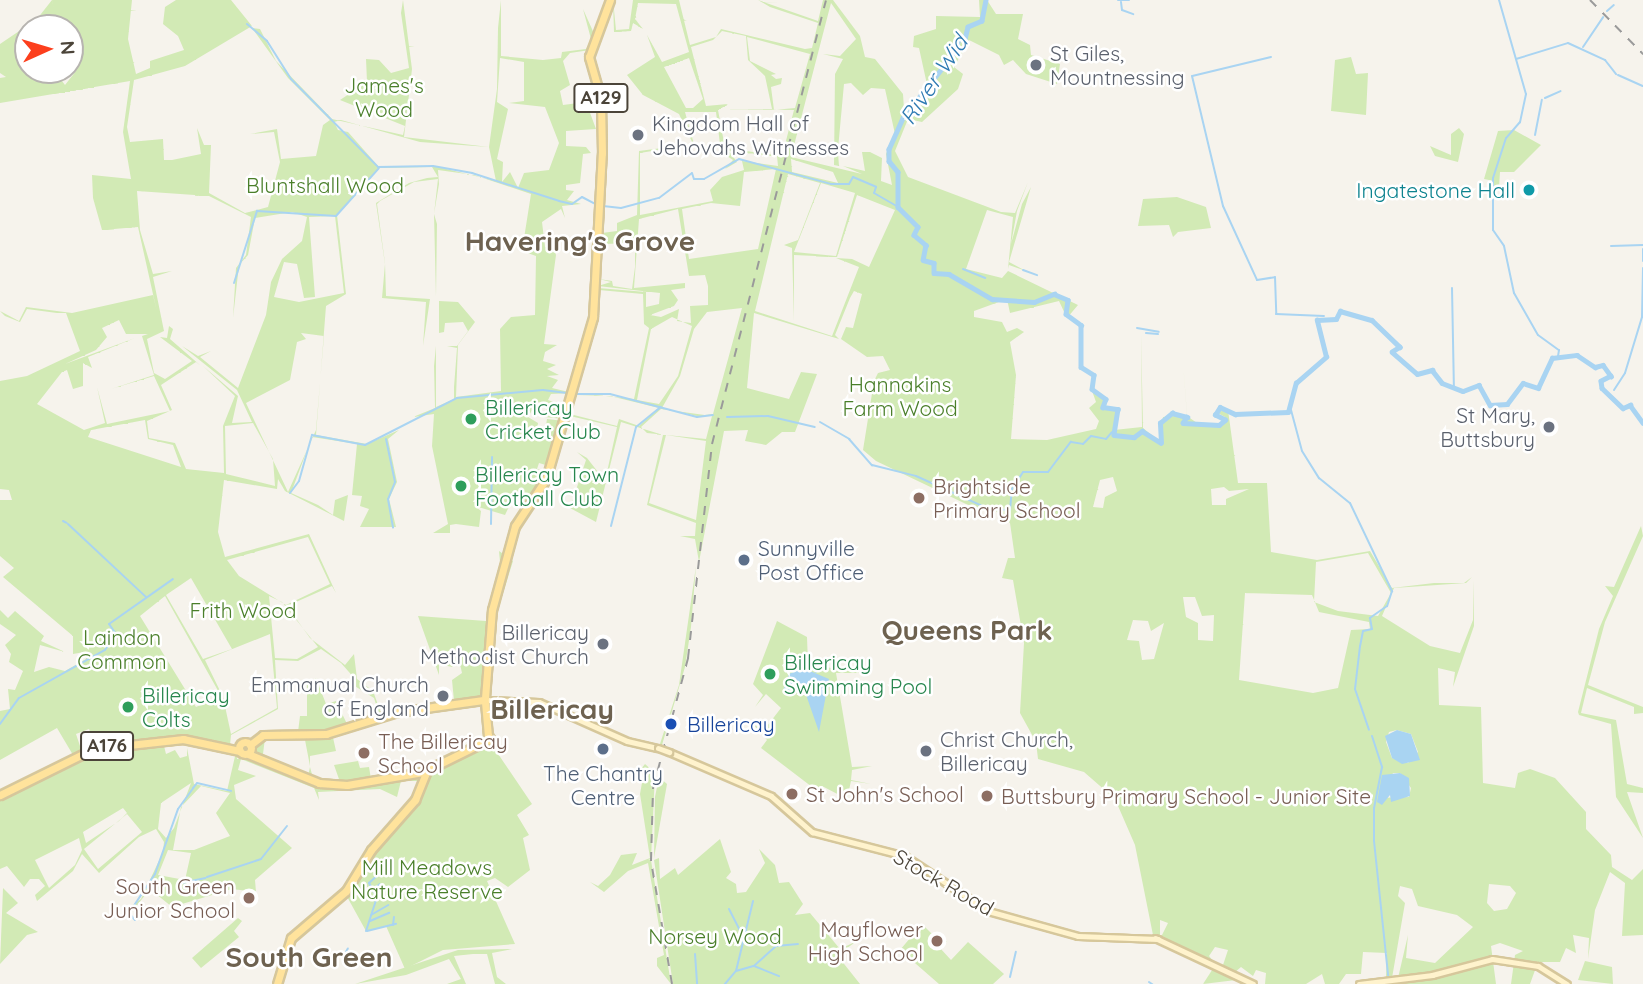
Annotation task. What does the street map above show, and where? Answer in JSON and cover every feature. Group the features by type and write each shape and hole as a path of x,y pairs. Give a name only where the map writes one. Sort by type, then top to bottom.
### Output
{"main road":[{"name":"A129","path":"425,773 486,739 485,700 491,614 515,526 546,479 573,394 593,317 603,203 601,99 589,57 610,0"},
{"name":"A176","path":"0,796 93,749 183,739 246,749 266,735 331,733 397,712 485,700"},
{"name":"Stock Road","path":"485,700 539,702 615,737 669,752 771,796 812,832 905,856 988,911 1071,934 1151,938 1253,984"},
{"path":"246,749 258,758 334,785 425,773 415,800 336,902 291,938 277,984"},
{"path":"1359,984 1389,977 1432,975 1492,959 1538,966 1567,984"}],"green space":[{"path":"52,0 132,0 128,39 136,74 150,68 150,61 184,50 178,36 163,24 165,7 176,0 231,0 252,26 185,66 134,80 127,127 130,142 163,139 164,160 201,154 197,128 204,145 211,145 209,193 245,213 268,207 280,162 274,132 250,134 277,129 281,159 316,156 323,125 330,120 288,78 252,28 260,29 276,61 332,119 339,121 334,122 338,130 348,132 379,167 434,166 467,174 438,170 439,184 434,214 438,179 414,182 377,204 385,263 386,296 430,299 423,346 426,302 382,298 385,264 376,203 409,183 438,177 432,167 379,168 337,215 346,294 326,306 324,336 301,333 306,339 297,342 290,380 246,403 269,452 253,423 225,426 226,474 275,486 273,460 288,492 308,448 291,493 333,515 335,500 348,495 344,521 285,491 278,479 277,489 224,480 218,532 225,557 309,534 336,593 332,586 287,606 303,628 283,603 286,605 330,584 308,537 227,560 239,576 279,600 269,596 275,658 297,659 318,647 312,640 345,665 354,654 357,679 373,691 381,713 381,716 332,733 336,751 310,756 310,766 305,740 299,737 265,738 263,754 308,776 310,767 313,778 334,782 340,782 334,765 358,761 360,768 369,767 371,779 402,770 399,775 423,772 425,781 401,781 397,797 380,789 318,792 319,800 314,788 241,759 238,770 256,776 234,785 236,799 292,848 255,880 256,892 232,889 172,907 150,889 130,914 133,919 125,910 141,899 163,852 164,842 156,829 139,837 99,873 82,854 73,871 37,901 35,895 45,886 39,879 30,879 24,887 7,866 0,869 0,798 85,753 163,742 166,754 175,750 180,758 187,756 187,748 194,784 227,791 236,752 237,759 256,757 254,737 298,732 300,716 307,716 307,685 316,678 326,704 336,701 347,724 379,714 374,698 353,685 356,680 341,663 321,649 298,661 275,660 278,709 231,735 230,745 156,739 96,747 89,729 76,734 82,752 73,755 57,728 0,760 0,711 10,709 8,689 15,690 23,671 9,662 11,654 5,645 16,635 0,624 0,610 8,618 15,611 44,636 41,641 65,652 40,645 34,672 49,667 65,671 86,659 84,652 73,654 73,636 3,577 14,568 0,556 0,500 12,500 9,490 0,489 0,381 27,376 80,351 66,313 27,309 20,322 0,311 19,321 26,307 72,313 153,295 157,312 138,227 102,230 93,198 92,175 131,179 123,132 130,81 0,103 0,78 6,77 0,73 0,44 14,35 14,84 84,84 84,14 41,14","holes":["137,191 209,196 251,217 246,255 236,268 233,318 239,265 248,255 255,218 292,212 307,217 302,241 282,259 271,282 266,315 238,388 200,357 211,351 198,356 182,346 237,390 252,422 232,423 238,396 203,366 235,396 223,426 224,473 186,469 175,443 149,438 147,421 169,411 107,424 97,387 105,423 84,430 37,404 62,372 67,370 73,389 83,386 83,363 92,368 88,357 135,338 65,364 96,350 107,337 102,328 119,320 126,334 148,334 142,336 154,375 111,389 154,376 170,411 172,410 161,385 196,362 201,366 170,339 173,329 169,326 167,338 160,337 192,361 165,379 154,373 147,339 164,331 153,277 172,271 153,274 140,230","335,216 344,293 299,302 274,297 284,262 297,264 304,298 315,297 309,217","145,420 148,439 173,445 181,467 88,437 91,430","191,578 232,649 203,659 166,595","165,596 221,696 196,707 140,616","270,634 277,708 231,734 223,697 205,660","191,783 183,805 201,786 230,793 216,813 230,836 194,850 173,850 180,812 174,828 166,838 158,829 161,803","123,808 127,813 122,818 127,814 142,832 98,869 84,849 116,823 86,843 83,832","79,838 82,850 75,865 49,888 35,860","168,850 191,853 185,880 158,875"]},
{"name":"James's Wood","path":"403,0 412,69 404,137 489,147 420,142 360,125 403,135 405,126 340,100 367,82 366,59 379,60 391,73 409,68 401,13"},
{"path":"501,0 501,56 543,60 561,58 562,52 586,49 591,39 583,9 596,38 590,50 570,53 563,61 570,85 560,91 563,105 586,102 596,129 566,131 566,146 586,147 591,153 583,154 580,183 566,185 566,190 574,191 567,200 581,204 562,206 565,218 561,209 542,222 545,247 554,248 556,255 544,344 557,345 545,352 543,361 556,365 547,369 559,375 547,376 558,380 552,388 573,393 551,394 548,400 567,407 563,419 545,417 547,404 537,402 528,417 538,423 536,435 544,438 547,419 564,421 549,466 539,463 537,469 547,472 528,504 514,496 505,515 475,506 481,511 479,527 456,524 450,525 450,533 433,533 448,524 432,446 434,414 413,417 435,408 436,346 436,407 454,399 457,348 447,346 457,346 468,331 463,322 445,323 444,332 439,333 439,301 458,302 475,322 458,345 456,397 501,391 500,329 511,317 535,315 536,256 522,251 531,194 481,177 496,181 489,147 497,89","holes":["500,58 524,62 524,101 509,103 545,107 559,143 549,170 524,173 518,188 510,172 502,182 503,162 497,159 508,109 497,102"]},
{"name":"Hannakins Farm Wood","path":"613,0 616,30 629,29 633,0 679,0 690,45 716,37 721,29 805,49 812,48 818,23 770,7 758,0 818,21 823,0 833,0 860,36 865,57 875,59 903,94 904,109 928,89 919,48 913,47 914,36 936,29 936,16 980,17 979,0 987,0 996,14 1023,14 1018,39 1030,45 1031,55 1060,64 1057,84 1026,74 1013,60 1004,65 999,55 969,40 954,67 963,74 958,89 922,122 908,119 895,151 908,177 1001,212 1015,213 1028,182 1017,211 1011,244 1022,204 1031,187 1009,262 1026,271 1009,265 1008,269 1013,217 987,210 966,269 1002,278 1008,271 1078,305 1067,318 1059,301 1010,313 1007,299 974,311 974,317 1002,322 1007,332 1017,328 1024,332 1010,342 1016,375 1011,439 1047,440 1096,429 1099,421 1089,408 1096,402 1091,388 1107,399 1106,407 1119,408 1114,430 1142,427 1141,333 1143,428 1160,442 1163,417 1187,415 1197,423 1220,425 1225,417 1216,412 1228,410 1238,483 1267,483 1271,552 1317,560 1370,551 1392,588 1464,583 1472,577 1466,583 1394,588 1382,616 1430,646 1460,653 1473,620 1474,580 1474,626 1453,687 1455,672 1438,668 1439,705 1481,707 1483,783 1515,788 1518,773 1530,769 1555,778 1586,812 1586,829 1611,855 1612,867 1632,880 1643,869 1643,935 1622,936 1625,883 1610,872 1595,910 1588,959 1589,938 1573,935 1576,953 1566,948 1560,962 1538,962 1530,984 1511,984 1515,955 1523,951 1500,943 1491,946 1496,984 1359,984 1386,977 1387,953 1363,952 1361,974 1346,974 1339,984 1325,984 1322,974 1306,984 1265,984 1266,973 1256,970 1253,976 1241,967 1234,973 1249,984 1236,980 1203,984 1216,964 1223,965 1228,950 1215,947 1209,956 1214,962 1161,937 1168,923 1160,920 1160,936 1153,935 1135,845 1115,799 1084,772 1038,759 1036,742 1020,713 1024,643 1013,580 1002,578 1008,558 1015,558 1010,523 990,506 982,510 966,504 876,461 863,450 874,381 878,373 890,370 883,356 867,357 841,339 846,327 853,328 862,294 854,291 850,298 835,335 839,339 754,313 747,388 789,399 801,372 817,374 795,432 782,432 766,445 745,441 748,430 724,431 699,562 695,539 680,536 695,536 696,523 647,505 663,435 661,434 706,439 712,416 705,415 713,414 742,308 707,312 694,329 680,376 662,408 674,411 661,409 641,427 643,429 621,422 596,522 570,508 586,460 577,452 587,458 605,481 617,427 570,416 562,442 570,414 617,426 619,419 639,426 659,408 613,397 634,399 649,328 644,324 643,294 599,290 577,393 604,396 577,395 570,413 598,288 646,292 646,307 659,304 660,293 598,286 611,282 599,279 612,281 613,286 632,289 635,267 635,243 603,244 602,233 617,231 617,223 637,215 639,151 693,144 679,114 643,95 627,75 655,57 647,35 662,62 689,52 676,4 638,3 635,19 643,29 633,23 631,31 614,32","holes":["831,3 856,39 840,56 823,54 843,59 835,74 834,165 839,166 838,153 847,151 838,149 844,84 851,83 863,95 871,88 885,89 895,134 886,154 892,185 881,181 882,158 870,152 862,152 865,171 843,166 862,174 791,157","722,31 746,36 748,60 765,76 772,109 730,109 774,110 771,87 781,84 782,78 776,79 771,75 776,74 750,61 747,37 810,54 795,108 777,110 794,110 782,156 725,148 718,110 728,104 706,106 691,47 713,40","689,58 703,99 693,108 686,108 664,67","685,112 716,112 721,152 733,160 725,169 737,162 729,151 777,156 778,166 742,161 744,170 722,177 710,190 713,201 640,215 640,153 694,144","791,159 833,172 838,183 792,172","776,169 758,249 689,259 682,209 711,203 740,206 744,172","788,174 820,183 798,240 784,245 792,248 794,321 794,255 837,257 857,195 895,210 869,267 852,259 836,258 859,267 832,336 755,311","821,183 855,193 836,256 794,252","678,209 689,276 705,275 708,305 690,306 691,323 683,322 692,326 678,376 659,404 637,400 651,329 672,317 677,319 679,309 661,317 650,315 674,306 678,300 671,290 685,288 685,283 634,288 639,219","666,435 706,441 696,520 649,503","1113,477 1117,491 1105,497 1103,508 1093,507 1100,480","1211,489 1249,489 1226,499 1226,505 1212,505","1368,553 1391,593 1378,616 1338,611 1315,602 1319,612 1369,622 1370,629 1351,630 1338,688 1313,693 1239,680 1245,593 1312,595 1314,600 1316,562","1183,597 1195,597 1202,616 1214,615 1213,641 1198,640 1198,623 1186,617","1133,620 1148,621 1151,631 1164,623 1154,659 1142,660 1139,641 1127,640","1397,730 1411,734 1418,752 1408,763 1392,758 1386,742 1389,732","1393,773 1400,773 1411,788 1409,797 1378,798","1489,884 1510,886 1516,893 1507,909 1494,911 1487,903","1400,886 1412,889 1418,906 1457,915 1473,927 1435,963 1406,958 1408,935 1398,978 1392,978 1405,903 1398,896"]},
{"path":"1351,57 1356,74 1368,73 1366,115 1331,111 1335,60"},
{"path":"1459,128 1464,134 1458,162 1435,156 1430,146 1451,155 1451,134"},
{"path":"1514,130 1541,145 1514,172 1500,172 1499,188 1494,188 1494,181 1484,179 1498,131"},
{"path":"1177,197 1206,207 1211,228 1178,232 1173,237 1169,225 1138,226 1143,199"},
{"path":"434,214 437,224 436,297"},
{"path":"320,379 316,435 367,444 399,430 388,439 397,482 389,499 396,527 360,527 369,509 360,506 362,496 352,495 357,444 313,437 316,430"},
{"path":"1641,526 1643,536 1605,622 1588,685 1643,707 1643,713 1634,714 1634,707 1587,688 1581,713 1616,720 1627,784 1643,788 1643,793 1627,792 1643,838 1616,797 1611,724 1579,715 1578,712 1599,629 1613,596 1605,586 1614,587"},
{"path":"499,551 513,561 495,619 482,698 476,702 467,698 467,704 454,701 452,680 462,673 459,660 452,667 439,664 439,675 418,616 486,621 501,573"},
{"path":"696,566 685,667 662,745 659,747 679,685"},
{"path":"777,621 807,637 808,664 861,673 836,673 852,767 872,766 852,770 851,780 871,784 851,781 847,799 822,786 816,790 761,748 767,740 754,725 764,730 781,708 766,694 755,707 763,695 753,684"},
{"name":"Mill Meadows Nature Reserve","path":"490,742 532,804 517,815 529,835 523,838 530,870 508,887 495,878 487,881 515,944 443,950 405,969 386,926 366,931 345,893 430,771"},
{"path":"186,746 233,749 236,752"},
{"path":"645,764 655,773 651,859 648,860 651,860 671,984 657,966 657,958 664,955 648,863 628,871 604,892 590,882 598,886 610,875 621,855 637,853 632,865 650,858 640,794 643,777 637,774"},
{"path":"659,777 667,784 654,858 655,797"},
{"name":"Norsey Wood","path":"720,839 731,872 726,878 736,884 737,893 746,892 765,863 759,849 775,865 779,883 789,882 803,904 795,915 810,913 840,949 857,941 837,955 860,984 673,984 654,860 659,858 660,879 675,868 678,875"},
{"path":"3,888 18,903 6,913 38,932 27,935 0,964"},
{"path":"238,918 242,921 234,931 239,937 201,968 192,958"},
{"path":"922,924 938,940 947,941 940,948 951,960 968,942 1004,974 993,984 939,984 900,950"},
{"path":"512,949 492,953 497,977 506,984 495,984 487,954 473,954 454,956 466,984 447,984 461,979 449,959 406,975 355,984 458,950"},
{"path":"1585,961 1612,967 1613,984 1578,980"}],"water":[{"path":"803,668 829,679 819,732 804,689 783,691 789,674"},
{"path":"1397,730 1411,734 1420,760 1402,764 1392,758 1385,736"},
{"path":"1400,773 1409,778 1410,796 1391,802 1390,795 1382,805 1377,802 1382,775"}],"waterway":[{"name":"River Wid","path":"986,0 982,21 968,27 965,39 959,38 956,51 903,118 889,149 889,161 898,172 898,207 918,227 914,235 926,245 923,260 934,263 934,273 949,274 992,299 1034,302 1054,294 1068,300 1066,314 1081,325 1081,367 1094,375 1092,389 1106,399 1103,407 1118,409 1114,435 1134,437 1142,431 1161,443 1160,423 1172,413 1187,417 1183,423 1219,425 1225,420 1215,415 1220,407 1235,414 1288,412 1296,383 1326,357 1317,320 1336,319 1340,311 1372,320 1400,347 1392,352 1417,374 1432,370 1442,383 1463,391 1479,385 1490,405 1507,404 1523,383 1538,388 1552,358 1577,355 1595,367 1603,365 1611,376 1601,381 1602,388 1623,408 1630,405 1643,423"},
{"path":"1118,0 1129,0"},
{"path":"1499,0 1526,94 1520,122 1506,138 1493,178 1493,230 1504,246 1514,293 1538,335 1559,350 1558,356"},
{"path":"1121,2 1122,10 1133,14"},
{"path":"1607,11 1614,5"},
{"path":"1583,47 1603,17"},
{"path":"247,24 267,41 291,79 378,167 433,166 472,173 559,201 572,204 582,197 597,205"},
{"path":"1516,59 1568,43 1605,60 1616,74"},
{"path":"1271,57 1192,76 1223,206 1257,280 1275,277 1276,314 1324,316"},
{"path":"1618,75 1643,86"},
{"path":"1545,98 1561,91"},
{"path":"1535,135 1542,100"},
{"path":"603,206 621,208 659,198 692,173 694,179 704,179 739,159 831,184 849,184 853,177 876,187 874,193 898,207"},
{"path":"234,283 257,211 336,216 379,168"},
{"path":"1611,246 1643,245"},
{"path":"1643,249 1643,261"},
{"path":"1614,390 1625,373 1642,317 1643,268"},
{"path":"963,269 985,278"},
{"path":"1023,270 1037,275"},
{"path":"1452,288 1454,388"},
{"path":"1137,328 1159,332"},
{"path":"1146,333 1158,334"},
{"path":"290,493 299,481 312,435 365,445 457,398 543,390 567,393"},
{"path":"572,394 610,394 697,417 713,415"},
{"path":"611,526 636,427 661,407"},
{"path":"1291,410 1302,451 1319,478 1350,503 1392,591 1387,606 1370,618 1372,629 1363,631 1360,646 1355,689 1369,730"},
{"path":"727,417 768,416 815,427"},
{"path":"820,422 849,439 872,465 916,476 987,508"},
{"path":"989,509 1010,510 1012,489 1023,472 1048,472 1071,442 1083,444 1091,436 1106,439 1112,432"},
{"path":"386,439 395,482 388,499 393,528"},
{"path":"491,524 492,457"},
{"path":"63,521 67,523"},
{"path":"68,524 146,597"},
{"path":"0,724 19,698 105,650 116,634 109,624 173,579"},
{"path":"816,672 817,668"},
{"path":"1372,736 1382,767 1374,808 1374,841 1389,984"},
{"path":"135,920 129,913 155,874 178,809 193,788 197,783 231,791"},
{"path":"207,877 261,859 287,826"},
{"path":"366,931 377,898 369,883 379,874"},
{"path":"182,883 205,878"},
{"path":"373,890 380,884"},
{"path":"736,971 753,901"},
{"path":"371,915 388,905"},
{"path":"729,909 744,938"},
{"path":"370,921 389,913"},
{"path":"393,925 394,917"},
{"path":"367,931 396,924"},
{"path":"775,945 779,932"},
{"path":"755,965 776,946 798,944"},
{"path":"346,952 348,948"},
{"path":"1010,977 1016,952"},
{"path":"695,954 697,984"},
{"path":"725,984 736,971 754,966 779,976"}],"railway":[{"path":"672,984 651,861 653,788 688,658 712,444 826,0"},
{"path":"1590,0 1643,54"}],"place":[{"name":"St Giles, Mountnessing","path":"1036,65"},
{"name":"Kingdom Hall of Jehovahs Witnesses","path":"638,135"},
{"name":"Ingatestone Hall","path":"1529,190"},
{"name":"Billericay Cricket Club","path":"471,419"},
{"name":"St Mary, Buttsbury","path":"1549,427"},
{"name":"Billericay Town Football Club","path":"461,486"},
{"name":"Brightside Primary School","path":"919,498"},
{"name":"Sunnyville Post Office","path":"744,560"},
{"name":"Billericay Methodist Church","path":"603,644"},
{"name":"Billericay Swimming Pool","path":"770,674"},
{"name":"Emmanual Church of England","path":"443,696"},
{"name":"Billericay Colts","path":"128,707"},
{"name":"Billericay","path":"671,724"},
{"name":"The Chantry Centre","path":"603,749"},
{"name":"Christ Church, Billericay","path":"926,751"},
{"name":"The Billericay School","path":"364,753"},
{"name":"St John's School","path":"792,794"},
{"name":"Buttsbury Primary School - Junior Site","path":"987,796"},
{"name":"South Green Junior School","path":"249,898"},
{"name":"Mayflower High School","path":"937,941"}],"district":[{"name":"Havering's Grove","path":"580,241"},
{"name":"Queens Park","path":"967,630"},
{"name":"Billericay","path":"552,709"},
{"name":"South Green","path":"309,957"}],"park label":[{"name":"Bluntshall Wood","path":"325,185"},
{"name":"Frith Wood","path":"243,610"},
{"name":"Laindon Common","path":"122,649"}]}
